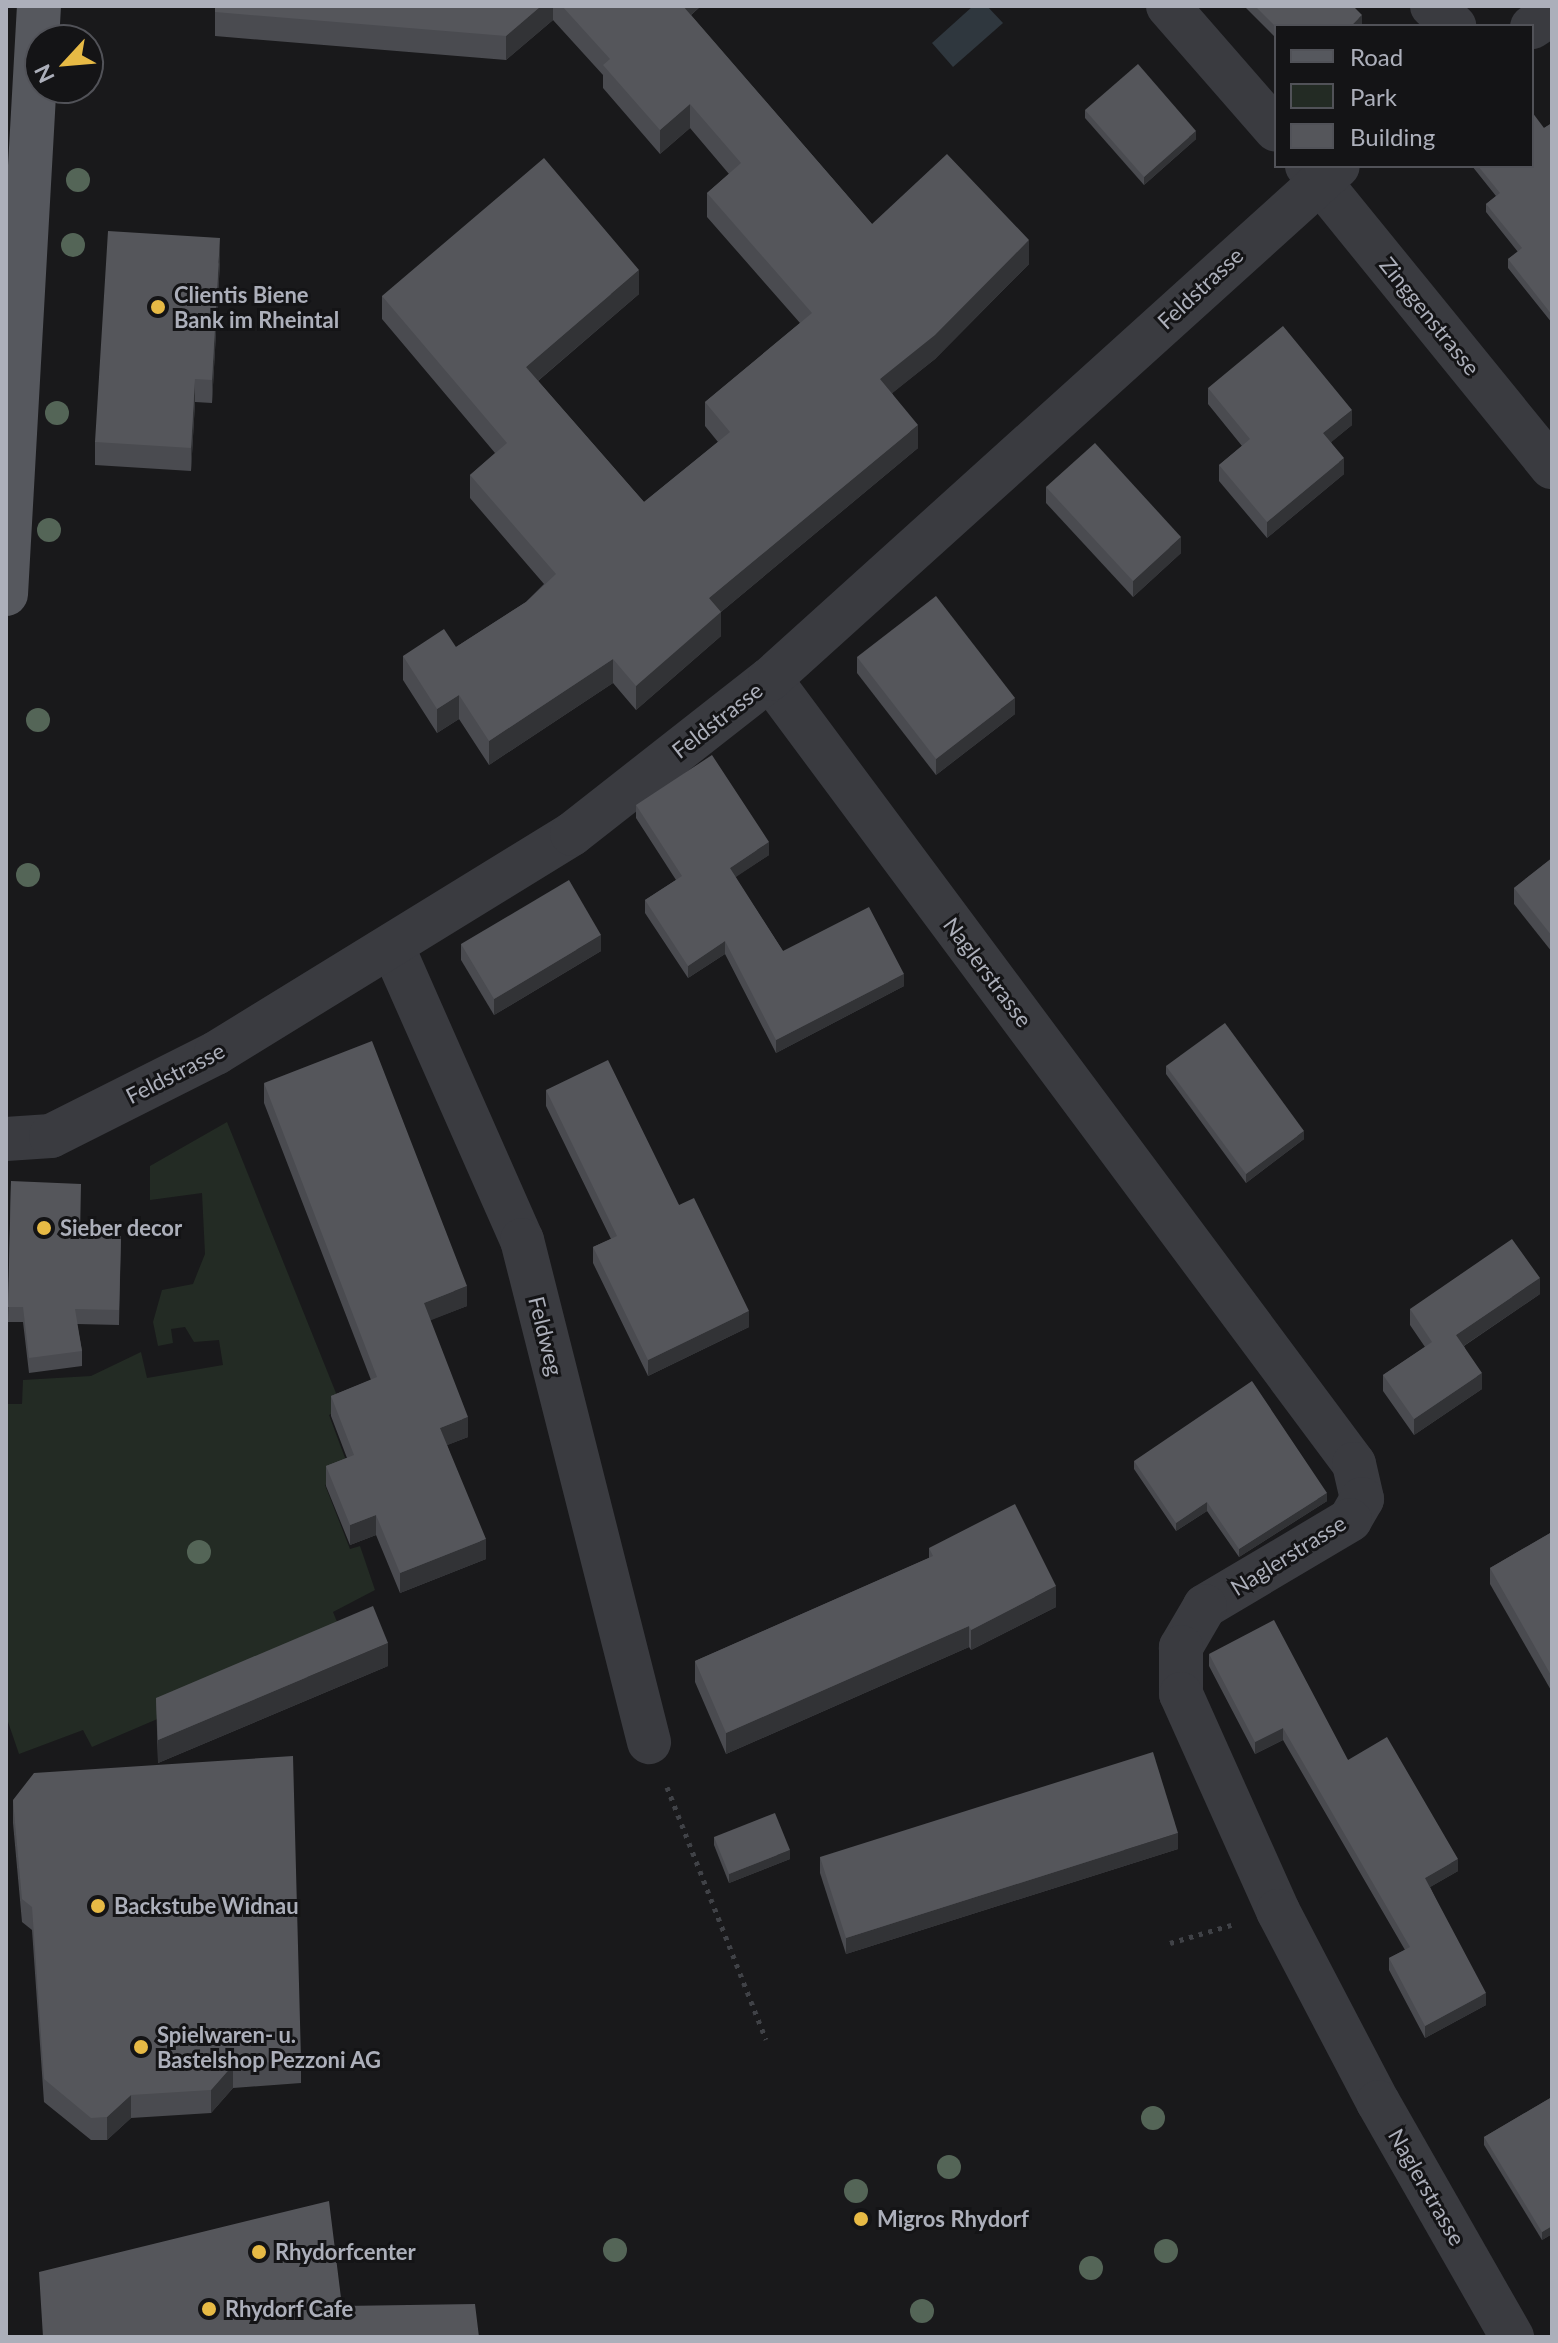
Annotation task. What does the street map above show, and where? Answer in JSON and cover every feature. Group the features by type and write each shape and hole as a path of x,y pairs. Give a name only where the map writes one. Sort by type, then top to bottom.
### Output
{"main road":[{"path":"6,594 39,6"}],"street":[{"path":"1168,6 1274,128"},
{"path":"1432,6 1452,24"},
{"path":"1534,26 1552,14"},
{"name":"Zinggenstrasse","path":"1321,171 1552,467"},
{"name":"Feldstrasse","path":"6,1139 51,1136 216,1053 393,948 572,834 770,679 1321,171"},
{"name":"Naglerstrasse","path":"770,679 1354,1464 1362,1499 1350,1520 1205,1606 1181,1647 1181,1694 1278,1911 1512,2337"},
{"name":"Feldweg","path":"393,948 522,1240 649,1742"}],"path":[{"path":"649,1742 766,2039"},
{"path":"1170,1943 1278,1911"}],"green space":[{"path":"227,1122 342,1408 329,1415 351,1474 325,1485 350,1549 360,1546 375,1590 333,1612 344,1639 92,1747 83,1730 19,1754 6,1716 6,1404 22,1404 23,1380 91,1376 141,1352 147,1378 223,1365 219,1340 194,1342 185,1327 171,1329 173,1343 158,1346 153,1322 162,1290 193,1284 205,1254 202,1193 150,1200 150,1166"}],"shaded area":[{"path":"973,6 987,6 1003,23 953,67 932,43"}],"building":[{"path":"215,6 541,6 506,36 215,12"},
{"path":"562,6 683,6 872,224 947,154 1029,240 935,335 880,379 918,425 709,598 721,612 636,686 613,659 489,741 459,695 437,709 403,656 444,629 456,647 526,602 556,574 470,475 507,443 382,296 544,158 639,270 526,367 644,502 730,432 705,402 812,313 707,193 741,163 690,104 660,130 603,65 610,59"},
{"path":"1255,6 1353,6 1362,15 1353,24 1274,25"},
{"path":"1138,64 1196,131 1144,177 1085,110"},
{"path":"1534,115 1544,128 1552,123 1552,315 1508,259 1522,248 1486,204 1500,193 1480,168 1534,168"},
{"path":"108,231 220,238 212,380 195,379 191,448 95,442"},
{"path":"1283,326 1352,410 1323,433 1344,458 1267,522 1219,465 1250,439 1208,388"},
{"path":"1095,443 1181,537 1133,581 1046,487"},
{"path":"936,596 1015,698 936,759 857,657"},
{"path":"712,755 769,842 730,868 783,951 869,907 904,974 776,1040 725,941 688,966 645,900 682,876 636,805"},
{"path":"1552,858 1552,936 1514,888"},
{"path":"569,880 601,935 494,999 461,944"},
{"path":"1225,1023 1304,1131 1246,1174 1166,1066"},
{"path":"372,1041 467,1286 424,1303 468,1417 440,1428 486,1539 400,1573 376,1515 350,1525 326,1466 354,1455 331,1396 377,1377 264,1083"},
{"path":"608,1060 679,1205 694,1198 749,1311 648,1360 593,1247 617,1236 546,1090"},
{"path":"11,1181 81,1184 80,1235 121,1236 119,1310 75,1309 82,1351 29,1358 23,1307 8,1307"},
{"path":"1512,1239 1540,1278 1456,1335 1482,1373 1414,1419 1383,1375 1432,1342 1410,1309"},
{"path":"1252,1381 1327,1493 1239,1549 1207,1502 1176,1523 1134,1461"},
{"path":"1015,1504 1056,1586 971,1630 969,1626 726,1733 695,1661 933,1556 929,1548"},
{"path":"1552,1532 1552,1677 1490,1568"},
{"path":"373,1606 388,1643 158,1740 156,1698"},
{"path":"1274,1620 1348,1760 1387,1737 1458,1859 1425,1878 1486,1993 1425,2026 1389,1958 1410,1947 1283,1728 1255,1742 1209,1654"},
{"path":"1153,1752 1178,1833 846,1938 820,1857"},
{"path":"293,1756 301,2060 233,2065 211,2090 131,2095 107,2117 91,2118 44,2079 32,1907 22,1899 13,1800 34,1773"},
{"path":"775,1813 790,1850 729,1874 714,1837"},
{"path":"1552,2097 1552,2226 1542,2232 1484,2137"},
{"name":"Rhydorfcenter","path":"329,2201 342,2306 475,2304 479,2337 43,2337 39,2272"}],"place":[{"name":"Clientis Biene Bank im Rheintal","path":"158,307"},
{"name":"Sieber decor","path":"44,1228"},
{"name":"Backstube Widnau","path":"98,1906"},
{"name":"Spielwaren- u. Bastelshop Pezzoni AG","path":"141,2047"},
{"name":"Migros Rhydorf","path":"861,2219"},
{"name":"Rhydorfcenter","path":"259,2252"},
{"name":"Rhydorf Cafe","path":"209,2309"}]}
